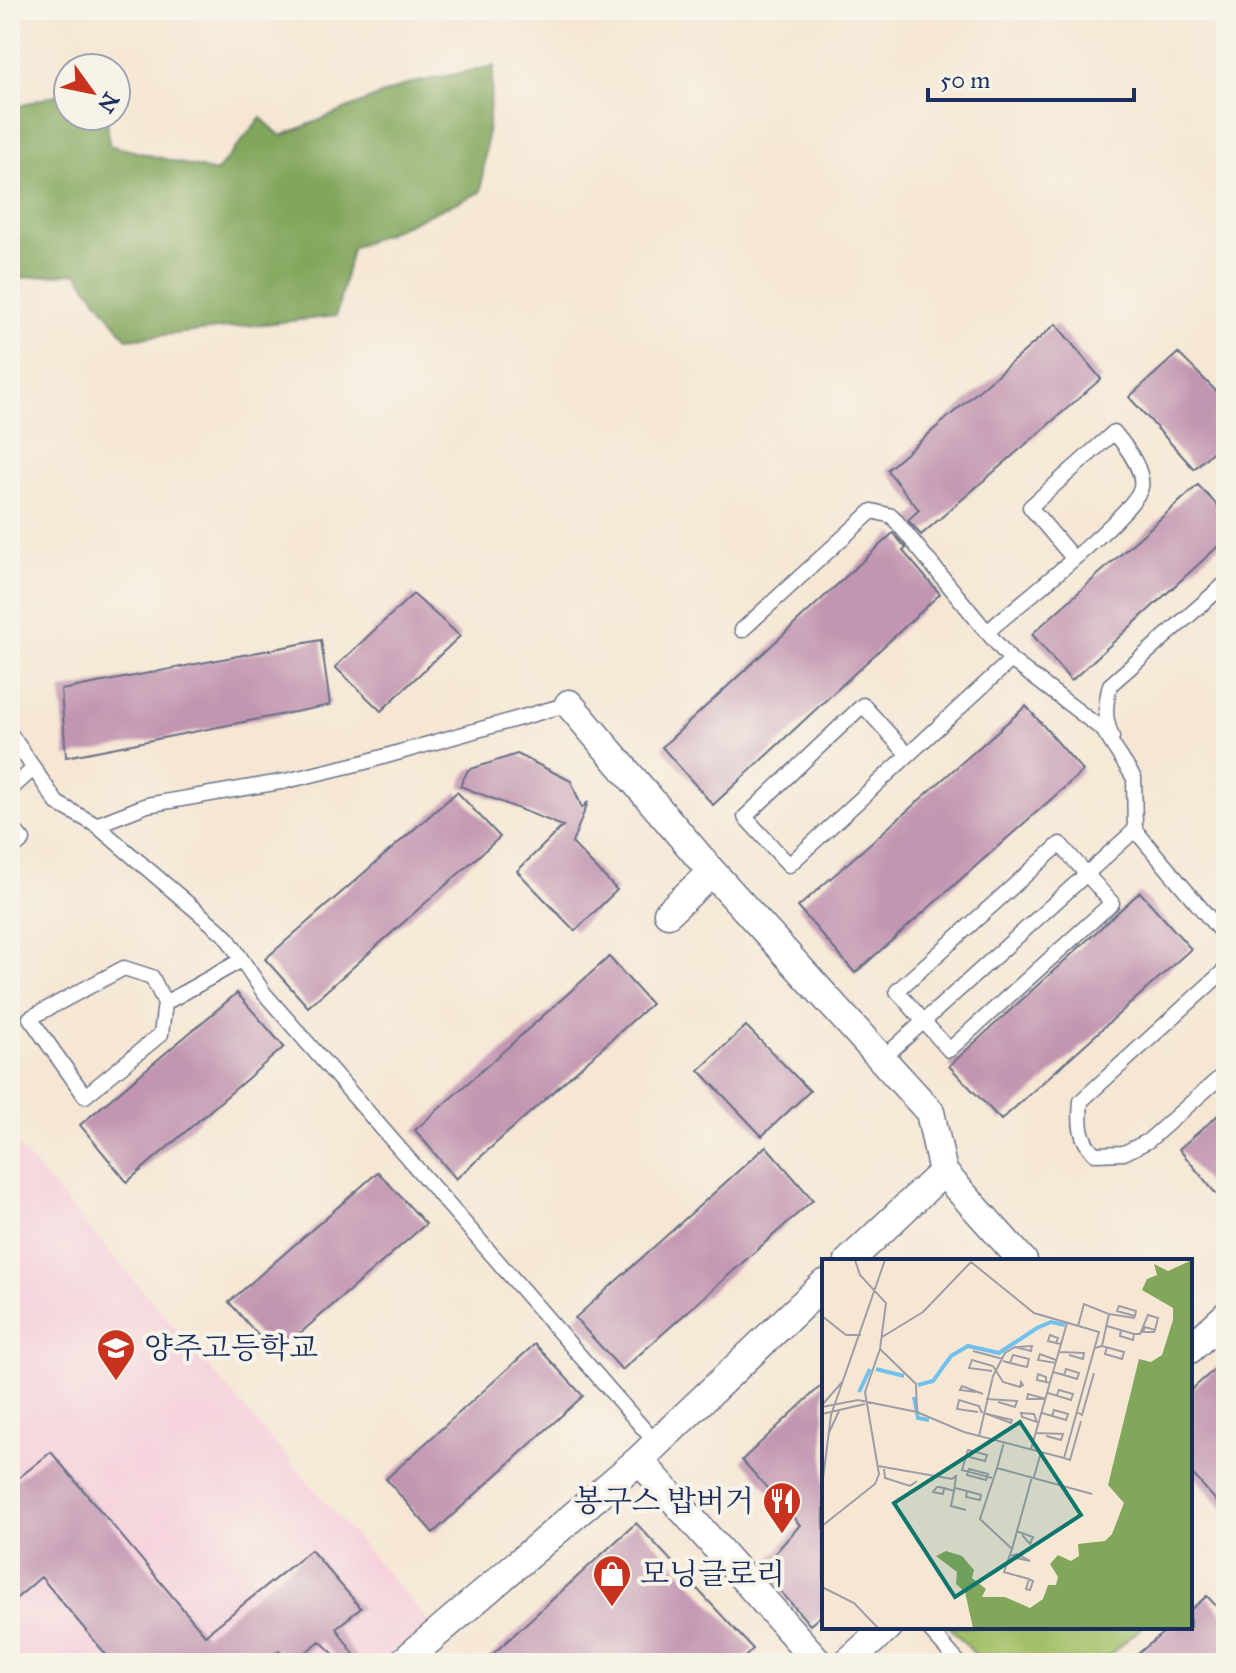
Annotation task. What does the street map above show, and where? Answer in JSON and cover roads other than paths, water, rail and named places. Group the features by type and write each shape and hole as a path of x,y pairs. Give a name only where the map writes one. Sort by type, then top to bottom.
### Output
{"street":[{"path":"569,704 712,872 930,1112 943,1172 1021,1259"},
{"path":"668,913 712,872"},
{"path":"851,1259 943,1172"},
{"path":"402,1663 647,1452 822,1286"},
{"path":"1192,1347 1226,1316"},
{"path":"647,1452 819,1663"},
{"path":"847,1663 885,1629"}],"lane":[{"path":"987,632 1073,558 1133,504 1141,487 1132,459 1114,432 1030,507 1073,558"},
{"path":"742,630 872,511 892,516 1011,660 1103,730 1121,755"},
{"path":"1226,583 1110,685 1105,706 1106,724 1134,778 1135,830 1226,938"},
{"path":"908,755 863,705 745,817 789,865 1011,660"},
{"path":"96,825 147,805 286,781 365,762 569,704"},
{"path":"10,733 57,803 96,825 183,896 226,936 240,961 647,1452"},
{"path":"10,790 34,768"},
{"path":"10,825 23,840 10,852"},
{"path":"882,1059 1135,830"},
{"path":"1060,844 1086,874 1112,903 949,1050 897,991 1060,844"},
{"path":"165,1003 240,961"},
{"path":"124,968 152,977 165,1003 161,1034 85,1096 30,1018 124,968"},
{"path":"1226,969 1081,1101 1079,1121 1085,1144 1095,1154 1124,1153 1148,1141 1226,1072"},
{"path":"929,1629 959,1663"}],"place":[{"name":"양주고등학교","path":"116,1382"},
{"name":"봉구스 밥버거","path":"782,1535"},
{"name":"모닝글로리","path":"612,1608"}]}
